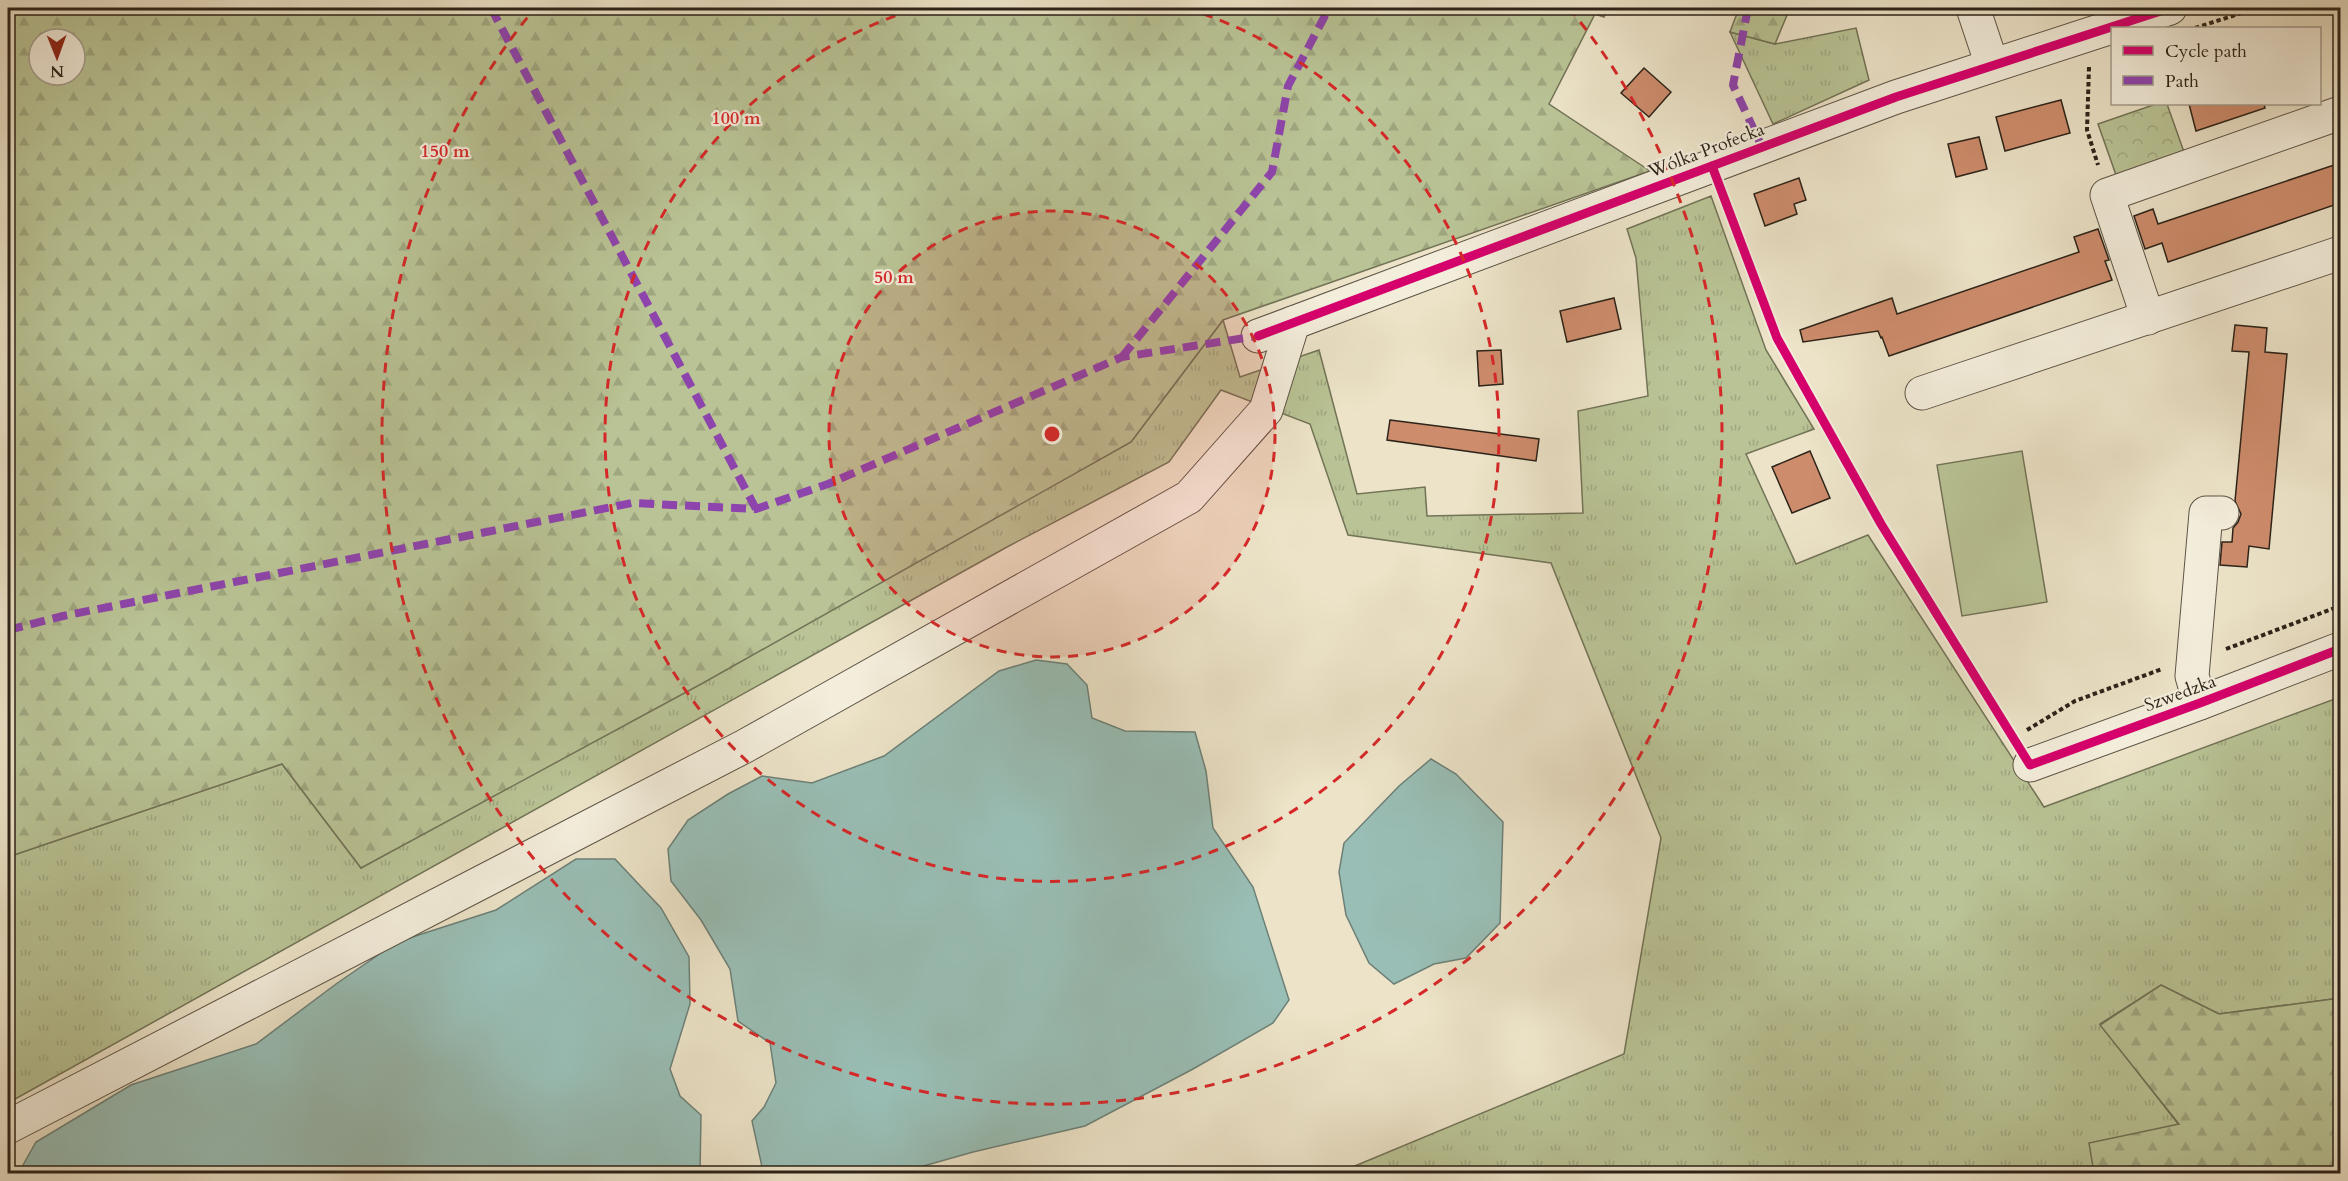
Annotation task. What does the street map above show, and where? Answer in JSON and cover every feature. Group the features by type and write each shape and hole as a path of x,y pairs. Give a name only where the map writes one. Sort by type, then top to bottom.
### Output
{"street":[{"path":"1973,8 1992,65"},
{"name":"Wólka Profecka","path":"1258,336 1896,97 2170,8"},
{"path":"2148,318 2107,195 2340,113"},
{"path":"1922,393 2340,253"},
{"path":"8,1127 745,746 1189,497 1266,410 1293,323"},
{"path":"2200,704 2192,676 2206,513 2222,513"},
{"name":"Szwedzka","path":"2030,765 2200,704 2340,649"}],"path":[{"path":"2196,27 2257,8"},
{"path":"2090,58 2087,130 2107,195"}],"green space":[{"path":"8,8 1608,8 1604,17 1595,14 1549,104 1650,171 1223,320 1131,442 703,683 361,868 282,764 8,857"},
{"path":"1739,8 1790,8 1775,44 1730,32"},
{"path":"1856,28 1869,80 1773,124 1730,32 1775,44"},
{"path":"2153,105 2167,105 2184,152 2116,175 2098,124"},
{"path":"1711,196 1766,350 1814,429 1746,454 1796,564 1868,535 2044,807 2340,697 2340,998 2219,1014 2161,985 2100,1024 2179,1125 2090,1143 2094,1173 1338,1173 1624,1054 1661,838 1551,563 1348,535 1310,424 1221,390 1169,462 1007,547 8,1103 8,857 282,764 361,868 1131,442 1223,320 1240,377 1319,350 1357,494 1425,487 1427,516 1583,513 1578,411 1648,396 1636,258 1627,229"},
{"path":"2022,451 2047,602 1962,616 1937,465"},
{"path":"2161,985 2219,1014 2340,998 2340,1173 2094,1173 2089,1143 2179,1124 2100,1025"}],"water":[{"path":"1036,660 1067,664 1087,685 1092,718 1125,731 1195,732 1206,771 1213,828 1253,887 1289,1000 1273,1023 1193,1069 1085,1126 973,1152 899,1173 768,1173 762,1167 752,1121 764,1107 776,1083 770,1043 738,1021 730,969 701,920 671,881 668,849 688,820 728,794 762,776 812,783 884,756 999,671"},
{"path":"1431,759 1456,774 1503,822 1500,923 1466,958 1434,964 1394,984 1369,963 1346,915 1339,872 1344,843 1399,786"},
{"path":"576,859 615,859 661,908 689,957 690,1004 670,1069 680,1096 701,1115 700,1173 18,1174 36,1142 131,1085 256,1044 397,942 496,910"}],"building":[{"path":"1644,68 1671,92 1649,117 1621,93"},
{"path":"2061,100 2070,133 2005,151 1996,117"},
{"path":"2189,105 2264,105 2265,108 2196,131"},
{"path":"1979,137 1987,169 1956,177 1948,144"},
{"path":"2340,163 2340,203 2168,262 2162,243 2145,249 2134,216 2153,209 2158,224"},
{"path":"1799,178 1806,200 1794,204 1797,214 1765,226 1754,194"},
{"path":"2098,229 2109,260 2105,261 2112,280 1889,356 1878,331 1803,342 1800,330 1892,298 1897,314 2079,252 2074,237"},
{"path":"1614,298 1621,329 1567,342 1560,311"},
{"path":"2235,325 2267,328 2265,352 2287,354 2269,549 2249,546 2247,567 2220,565 2222,542 2232,542 2233,528 2241,514 2235,501 2249,352 2232,351"},
{"path":"1501,350 1503,384 1479,386 1477,351"},
{"path":"1390,420 1539,439 1536,461 1387,440"},
{"path":"1810,451 1830,498 1792,513 1772,467"}],"marked path":[{"path":"491,8 756,509"},
{"path":"1122,357 1272,172 1288,86 1329,8"},
{"path":"1748,8 1733,85 1762,147"},
{"path":"8,630 63,616 632,503 756,509 828,484 1122,357 1258,336"}],"cycle path":[{"path":"2112,27 2170,8"},
{"path":"1258,336 1896,97 2111,27"},
{"path":"1712,166 1777,338 1881,524 2030,765 2340,649"}]}
